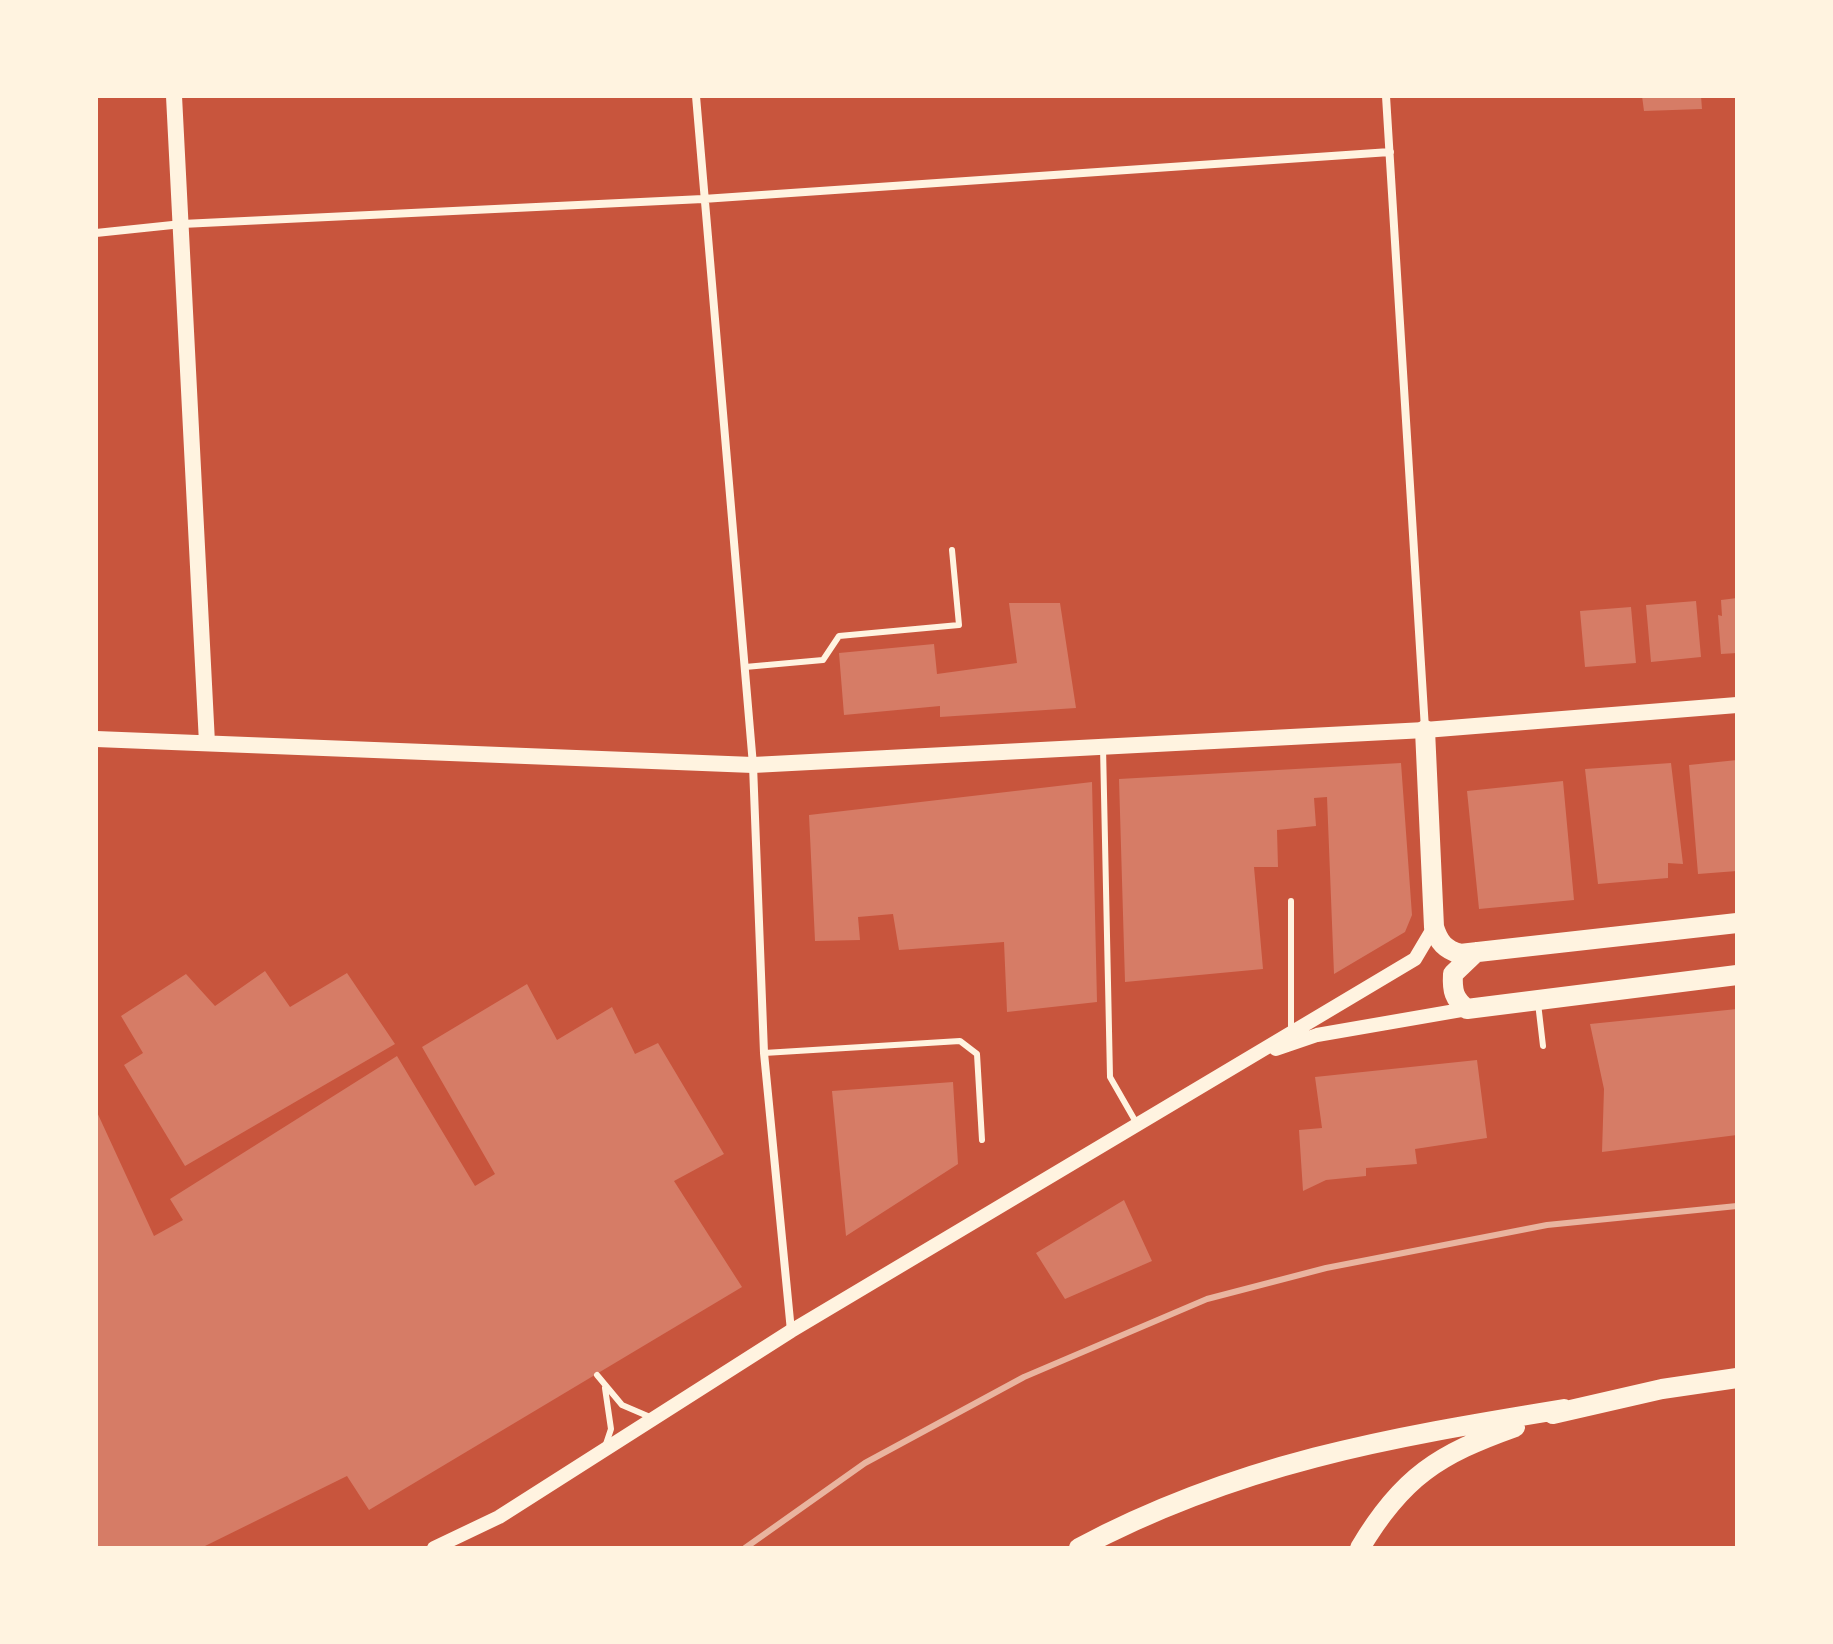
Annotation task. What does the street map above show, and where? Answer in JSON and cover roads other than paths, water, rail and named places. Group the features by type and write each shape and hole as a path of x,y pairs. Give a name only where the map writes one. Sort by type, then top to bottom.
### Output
{"main road":[{"path":"174,96 207,743"},
{"path":"96,739 753,765 1425,730 1737,705"},
{"path":"1425,730 1434,927 1438,942 1449,950 1460,954 1737,923"},
{"path":"1476,952 1453,974 1452,989 1457,1001 1467,1009 1737,975"},
{"path":"1079,1548 1128,1521 1210,1488 1294,1460 1390,1438 1737,1378"},
{"path":"1360,1548 1379,1515 1418,1473 1471,1443 1564,1409"}],"street":[{"path":"696,96 753,765 764,1053 791,1331"},
{"path":"1386,96 1425,730"},
{"path":"96,233 182,224 703,199 1390,152"},
{"path":"434,1548 499,1517 791,1331 1415,959 1434,927"},
{"path":"1245,1060 1317,1035 1467,1009"}],"lane":[{"path":"745,667 823,660 839,636 959,625 952,550"},
{"path":"1103,747 1110,1077 1137,1124"},
{"path":"1291,901 1291,1033"},
{"path":"1537,1000 1543,1046"},
{"path":"764,1053 960,1041 977,1054 982,1140"},
{"path":"597,1375 622,1405 654,1418"},
{"path":"604,1450 611,1429 605,1388"}],"railway":[{"path":"745,1548 865,1463 1024,1377 1207,1299 1326,1268 1547,1225 1737,1206"}]}
